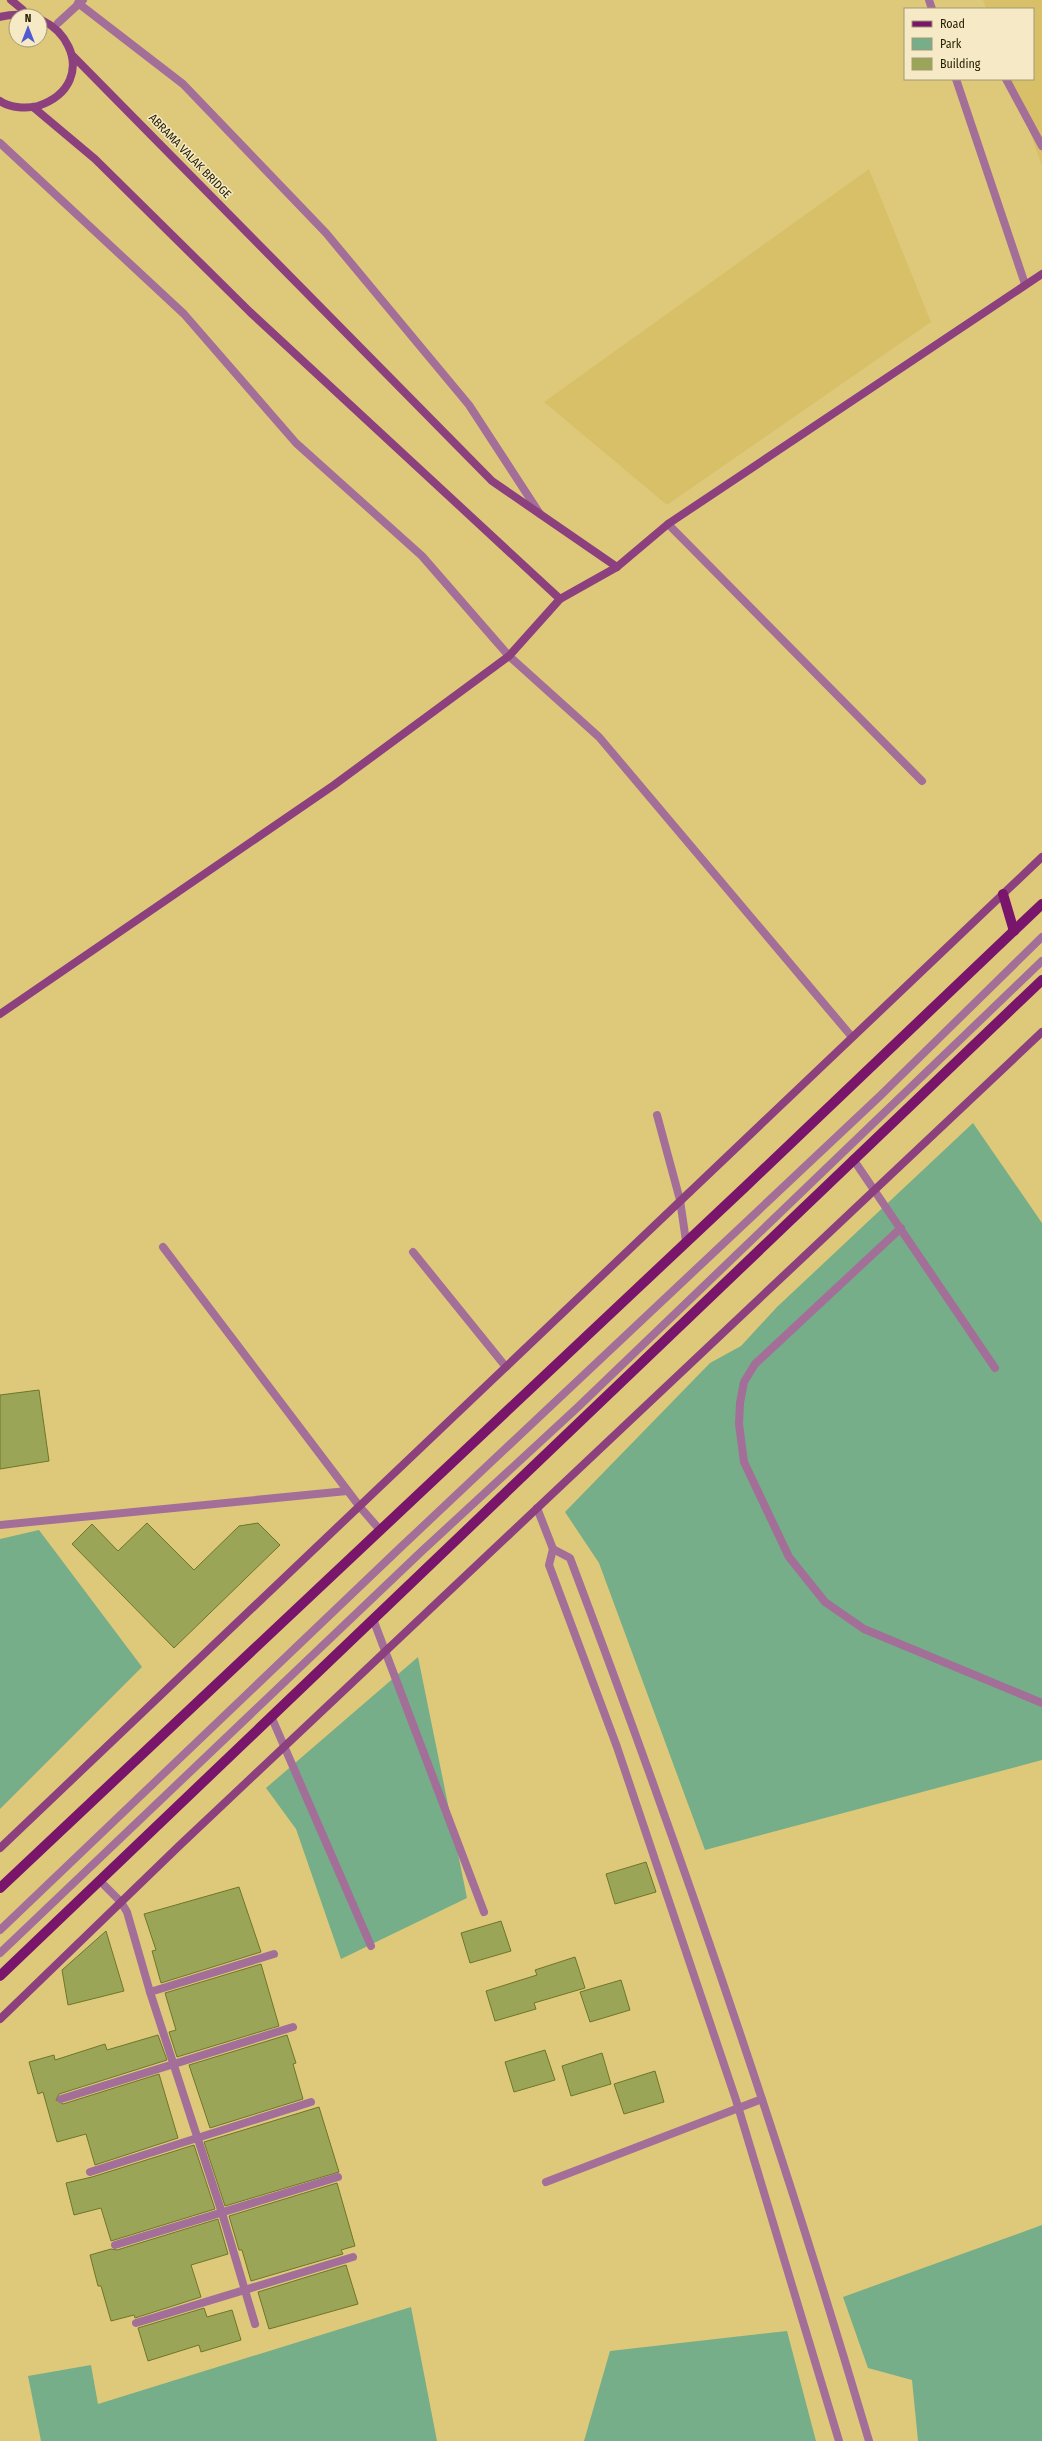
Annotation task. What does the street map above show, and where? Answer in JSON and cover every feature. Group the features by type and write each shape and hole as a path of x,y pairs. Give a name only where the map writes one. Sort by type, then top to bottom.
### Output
{"main road":[{"path":"1003,894 1014,931"},
{"path":"0,1888 1042,904"},
{"path":"0,1976 1042,980"}],"street":[{"path":"11,0 21,8"},
{"path":"58,23 79,1 183,84 326,233 469,405 541,515"},
{"path":"0,101 17,108 33,107 47,103 58,95 67,83 73,70 74,56 71,44 58,23 48,16"},
{"name":"ABRAMA VALAK BRIDGE","path":"74,56 492,482 617,567"},
{"path":"956,80 1025,284"},
{"path":"1007,80 1042,146"},
{"path":"33,107 95,160 250,312 560,599"},
{"path":"0,143 184,314 296,443 422,556 510,656 599,737 852,1037"},
{"path":"0,1014 334,785 510,656 560,599 617,567 668,524 1042,274"},
{"path":"668,524 922,781"},
{"path":"0,1848 1042,857"},
{"path":"0,1930 389,1558 881,1095 1042,937"},
{"path":"0,1953 422,1551 578,1407 676,1310 1042,961"},
{"path":"0,2020 121,1902 1042,1032"},
{"path":"657,1115 680,1200 686,1240"},
{"path":"853,1159 875,1189 995,1368"},
{"path":"901,1228 755,1364 744,1382 740,1403 739,1424 744,1462 789,1557 825,1602 864,1629 1042,1703"},
{"path":"163,1247 347,1491 380,1530"},
{"path":"413,1252 506,1367"},
{"path":"0,1525 347,1491"},
{"path":"537,1508 553,1549 550,1566 617,1747 739,2108 839,2441"},
{"path":"553,1549 570,1558 648,1763 762,2098 869,2441"},
{"path":"373,1619 484,1912"},
{"path":"271,1716 286,1746 371,1946"},
{"path":"100,1881 121,1902 130,1920 150,1992 198,2137 255,2324"},
{"path":"150,1992 274,1954"},
{"path":"61,2099 293,2027"},
{"path":"546,2182 762,2098"},
{"path":"90,2172 311,2102"},
{"path":"115,2245 338,2177"},
{"path":"136,2323 353,2257"}],"shaded area":[{"path":"983,0 1042,0 1042,166 1011,80 1034,80 1034,8 986,8"},
{"path":"869,169 931,322 667,505 544,402"}],"green space":[{"path":"973,1123 1042,1223 1042,1760 705,1850 599,1563 565,1512 710,1363 741,1346 777,1307"},
{"path":"39,1530 142,1667 0,1809 0,1539"},
{"path":"418,1657 467,1898 341,1959 296,1829 266,1788"},
{"path":"1042,2225 1042,2441 918,2441 912,2380 868,2368 843,2297"},
{"path":"411,2307 437,2441 41,2441 28,2376 91,2365 98,2404"},
{"path":"787,2331 816,2441 584,2441 610,2351"}],"building":[{"path":"39,1390 49,1461 0,1469 0,1395"},
{"path":"147,1523 194,1570 239,1526 258,1523 280,1545 174,1648 72,1544 92,1524 118,1551"},
{"path":"646,1862 656,1892 615,1904 606,1874"},
{"path":"239,1887 261,1952 161,1983 152,1951 156,1950 144,1914"},
{"path":"501,1921 511,1951 470,1963 461,1933"},
{"path":"106,1931 124,1991 68,2005 62,1970"},
{"path":"575,1957 585,1988 534,2003 536,2009 495,2021 486,1991 537,1975 535,1970"},
{"path":"261,1964 279,2026 177,2057 169,2032 176,2030 165,1993"},
{"path":"621,1980 630,2010 590,2022 580,1992"},
{"path":"158,2035 167,2060 59,2094 56,2100 63,2104 159,2074 178,2138 95,2165 86,2134 57,2142 43,2092 38,2094 29,2062 54,2055 55,2060 105,2044 107,2050"},
{"path":"287,2035 296,2063 293,2064 303,2099 210,2128 189,2065"},
{"path":"545,2050 555,2080 514,2092 505,2062"},
{"path":"602,2053 611,2084 571,2096 562,2066"},
{"path":"655,2071 664,2102 624,2114 614,2084"},
{"path":"319,2107 339,2172 225,2206 204,2142"},
{"path":"194,2145 215,2209 111,2241 101,2208 74,2215 66,2183 92,2177"},
{"path":"337,2183 355,2246 341,2250 343,2254 251,2281 242,2250 239,2250 229,2216"},
{"path":"218,2219 228,2254 191,2265 201,2297 135,2318 134,2315 111,2321 101,2286 98,2286 90,2255 111,2249 117,2250"},
{"path":"346,2265 358,2304 269,2329 258,2292"},
{"path":"204,2308 207,2317 232,2310 241,2340 201,2352 199,2345 148,2361 138,2328"}]}
